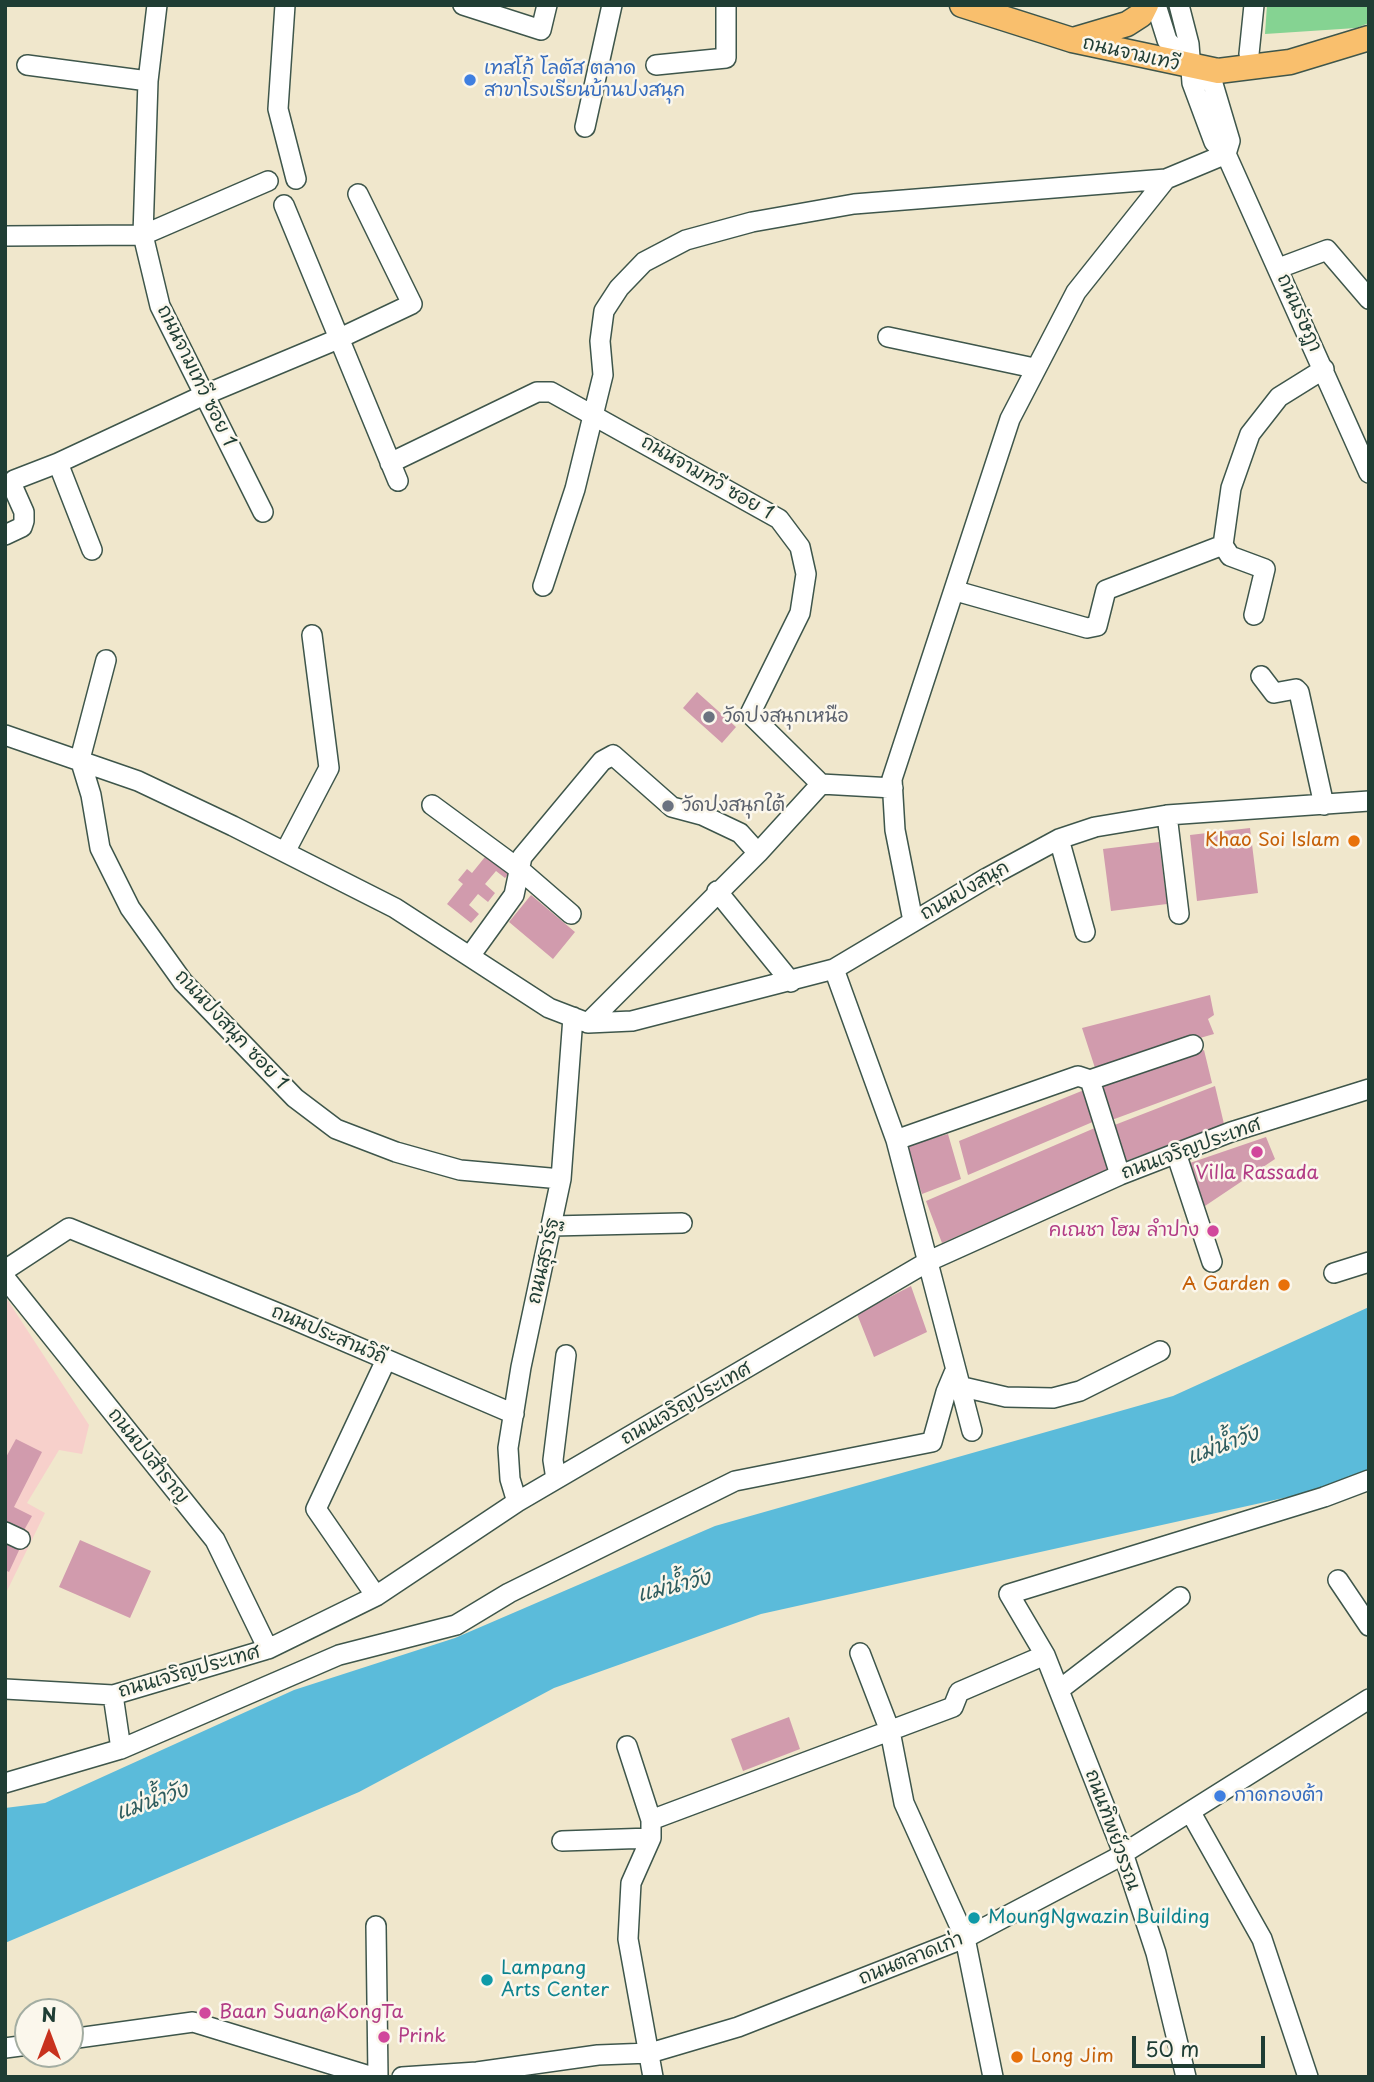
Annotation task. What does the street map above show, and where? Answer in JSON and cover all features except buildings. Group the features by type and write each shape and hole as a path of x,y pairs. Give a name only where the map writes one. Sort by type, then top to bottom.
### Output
{"main road":[{"name":"ถนนจามเทวี","path":"962,5 1072,40 1189,67 1218,71 1290,62 1369,38"},
{"name":"ถนนจามเทวี","path":"1072,40 1127,24 1142,15 1146,5"},
{"path":"1189,67 1216,55 1293,51 1320,54"}],"street":[{"name":"ถนนจามเทวี ซอย 1","path":"157,5 148,81 143,235 160,306 263,512"},
{"path":"285,5 278,109 296,179"},
{"path":"463,5 484,8 541,30 547,5"},
{"path":"585,127 612,5"},
{"path":"656,65 726,58 726,5"},
{"path":"1156,5 1167,40 1189,67"},
{"path":"1179,5 1189,44 1189,67"},
{"path":"1249,54 1254,5"},
{"path":"27,65 148,81"},
{"name":"ถนนรัษฎา","path":"1189,67 1214,142 1226,154 1369,473"},
{"path":"543,586 575,489 603,375 600,341 604,311 644,262 685,240 752,222 854,204 1166,179 1226,154"},
{"path":"912,921 895,830 892,779 906,729 956,591 1010,419 1034,368 1076,292 1166,179"},
{"path":"5,236 143,235 268,181"},
{"path":"5,535 22,527 24,521 12,485 14,480 58,463 204,395 338,339 412,304 358,194"},
{"path":"284,205 338,339"},
{"path":"1279,268 1327,250 1369,299"},
{"path":"888,337 1034,368"},
{"name":"ถนนจามทวี ซอย 1","path":"338,339 394,472 537,392 551,392 779,519 800,547 806,574 800,613 779,662 753,703 750,714 821,784"},
{"path":"1254,615 1265,569 1230,556 1223,545 1231,488 1250,434 1279,397 1324,369"},
{"path":"58,463 92,550"},
{"path":"956,591 1087,628 1097,626 1106,590 1223,545"},
{"path":"285,852 329,768 331,759 316,680 312,635"},
{"path":"80,759 106,660"},
{"path":"1261,676 1274,693 1296,689 1299,692 1324,805"},
{"path":"5,735 138,781 285,852 395,908 549,1008 581,1020 670,930 758,853 821,784 893,788"},
{"path":"470,956 514,895 522,857 602,761 613,755 672,807 702,815 740,833 758,853"},
{"name":"ถนนปงสนุก ซอย 1","path":"80,759 91,795 100,848 130,908 183,982 295,1098 336,1129 396,1152 460,1170 561,1179"},
{"name":"ถนนปงสนุก","path":"581,1020 632,1021 834,970 912,921 1059,839 1095,827 1167,815 1369,801"},
{"path":"432,806 519,869 571,914"},
{"path":"1167,815 1179,914"},
{"path":"1059,839 1084,932"},
{"path":"717,891 792,982"},
{"path":"834,970 896,1140 972,1431"},
{"name":"ถนนสุรารัฐ","path":"517,1502 510,1479 508,1448 520,1367 561,1179 581,1020"},
{"path":"896,1140 1077,1076 1090,1080 1193,1045"},
{"path":"1090,1080 1120,1174"},
{"name":"ถนนเจริญประเทศ","path":"5,1689 113,1695 268,1648 376,1596 517,1502 929,1261 1120,1174 1231,1132 1369,1089"},
{"path":"1176,1153 1212,1262"},
{"path":"552,1226 682,1223"},
{"name":"ถนนประสานวิถี","path":"5,1270 69,1228 513,1415"},
{"path":"1334,1273 1369,1262"},
{"name":"ถนนปงสำราญ","path":"5,1278 215,1540 268,1648"},
{"path":"959,1380 1027,1399 1053,1398 1080,1391 1160,1350"},
{"path":"556,1479 553,1460 566,1355"},
{"path":"376,1596 316,1509 386,1360"},
{"path":"5,1783 121,1749 339,1655 456,1625 509,1593 735,1481 932,1442 946,1392 959,1380"},
{"name":"ถนนทิพย์วรรณ","path":"1186,2077 1156,1953 1123,1853 1045,1655 1009,1594 1324,1497 1369,1480"},
{"path":"1338,1580 1369,1626"},
{"path":"1059,1690 1180,1597"},
{"path":"860,1653 890,1731 904,1802 965,1938 993,2077"},
{"path":"562,1841 650,1829 953,1707 959,1692 1045,1655"},
{"path":"113,1695 121,1749"},
{"name":"ถนนตลาดเก่า","path":"402,2077 477,2072 598,2054 650,2053 738,2027 965,1938 1123,1853 1369,1699"},
{"path":"627,1746 650,1829 631,1883 628,1939 653,2077"},
{"path":"1191,1812 1262,1939 1308,2077"},
{"path":"84,2037 193,2022 376,2077 376,1926"}],"shaded area":[{"path":"5,1296 89,1425 82,1454 59,1450 27,1503 45,1513 5,1595"}],"green space":[{"path":"1267,5 1369,5 1369,23 1356,28 1265,34"}],"water":[{"name":"แม่น้ำวัง","path":"1369,1307 1369,1475 1342,1485 761,1614 554,1688 359,1792 5,1943 5,1808 45,1803 294,1690 455,1638 715,1526 1173,1396"}],"place":[{"name":"เทสโก้ โลตัส ตลาด สาขาโรงเรียนบ้านปงสนุก","path":"470,80"},
{"name":"วัดปงสนุกเหนือ","path":"709,717"},
{"name":"วัดปงสนุกใต้","path":"668,806"},
{"name":"Khao Soi Islam","path":"1354,841"},
{"name":"Villa Rassada","path":"1257,1152"},
{"name":"คเณชา โฮม ลำปาง","path":"1213,1231"},
{"name":"A Garden","path":"1284,1285"},
{"name":"กาดกองต้า","path":"1220,1796"},
{"name":"MoungNgwazin Building","path":"974,1918"},
{"name":"Lampang Arts Center","path":"487,1980"},
{"name":"Baan Suan@KongTa","path":"205,2013"},
{"name":"Prink","path":"384,2037"},
{"name":"Long Jim","path":"1017,2057"}]}
